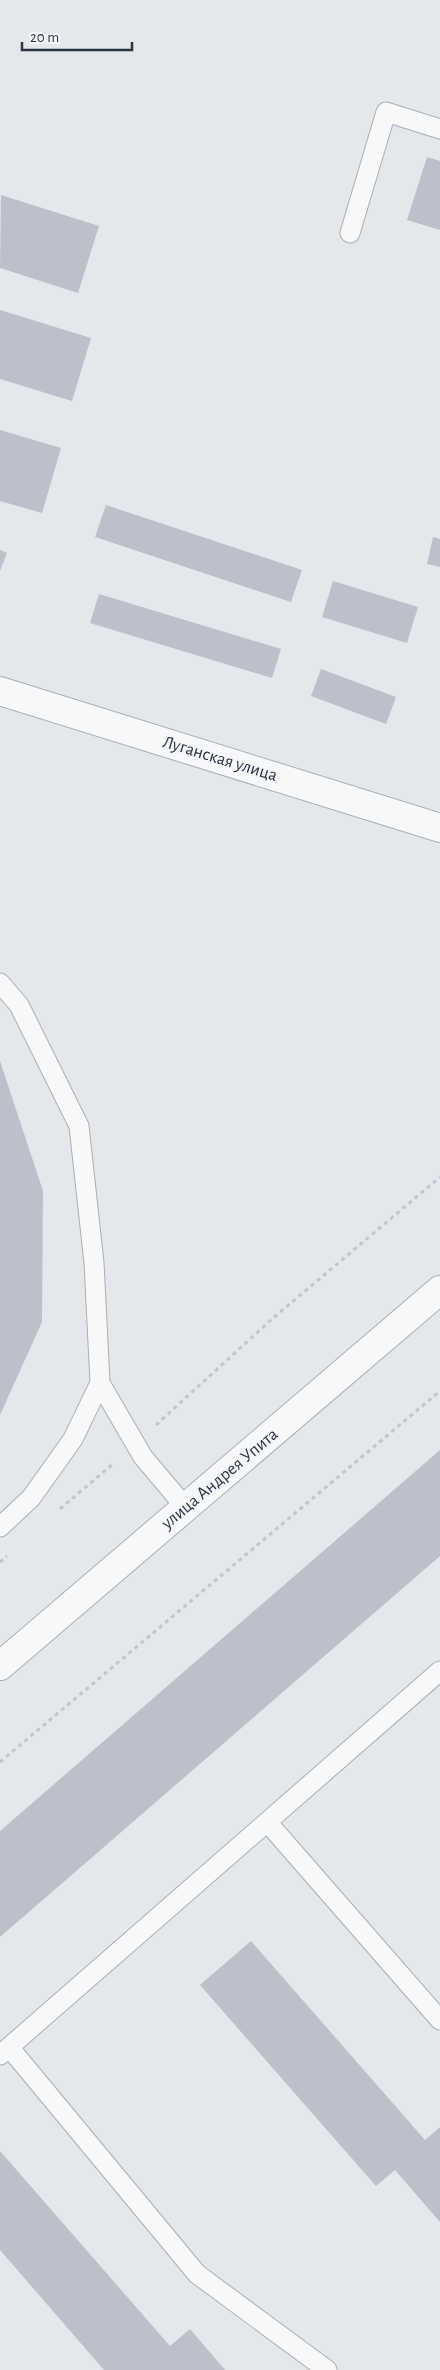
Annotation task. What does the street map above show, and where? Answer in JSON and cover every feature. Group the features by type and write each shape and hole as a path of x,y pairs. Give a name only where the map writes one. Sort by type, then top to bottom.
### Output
{"street":[{"name":"Луганская улица","path":"0,691 440,828"},
{"name":"улица Андрея Упита","path":"0,1666 440,1290"}],"lane":[{"path":"350,233 386,112 440,129"},
{"path":"0,983 19,1005 79,1126 94,1263 100,1382 143,1456 186,1508"},
{"path":"0,1527 31,1498 73,1439 100,1382"},
{"path":"328,2370 197,2274 4,2051 268,1823 440,1671"},
{"path":"268,1823 440,2020"}],"path":[{"path":"53,1516 136,1444 272,1319 440,1177"},
{"path":"0,1762 32,1733 440,1391"},
{"path":"0,1562 8,1555"}],"building":[{"path":"427,157 440,161 440,230 407,220"},
{"path":"1,195 99,226 78,293 0,268"},
{"path":"0,310 91,338 72,401 0,379"},
{"path":"0,430 61,448 42,513 0,501"},
{"path":"106,505 302,570 291,602 95,537"},
{"path":"433,537 440,539 440,567 427,564"},
{"path":"0,550 7,553 0,571"},
{"path":"333,581 418,607 407,643 322,617"},
{"path":"99,594 281,649 272,678 90,623"},
{"path":"321,669 396,697 386,724 311,696"},
{"path":"0,1061 43,1191 42,1322 0,1415"},
{"path":"440,1450 440,1556 0,1937 0,1831"},
{"path":"251,1941 425,2140 440,2127 440,2222 395,2170 376,2186 200,1985"},
{"path":"0,2151 170,2346 190,2329 225,2370 104,2370 0,2250"}]}
